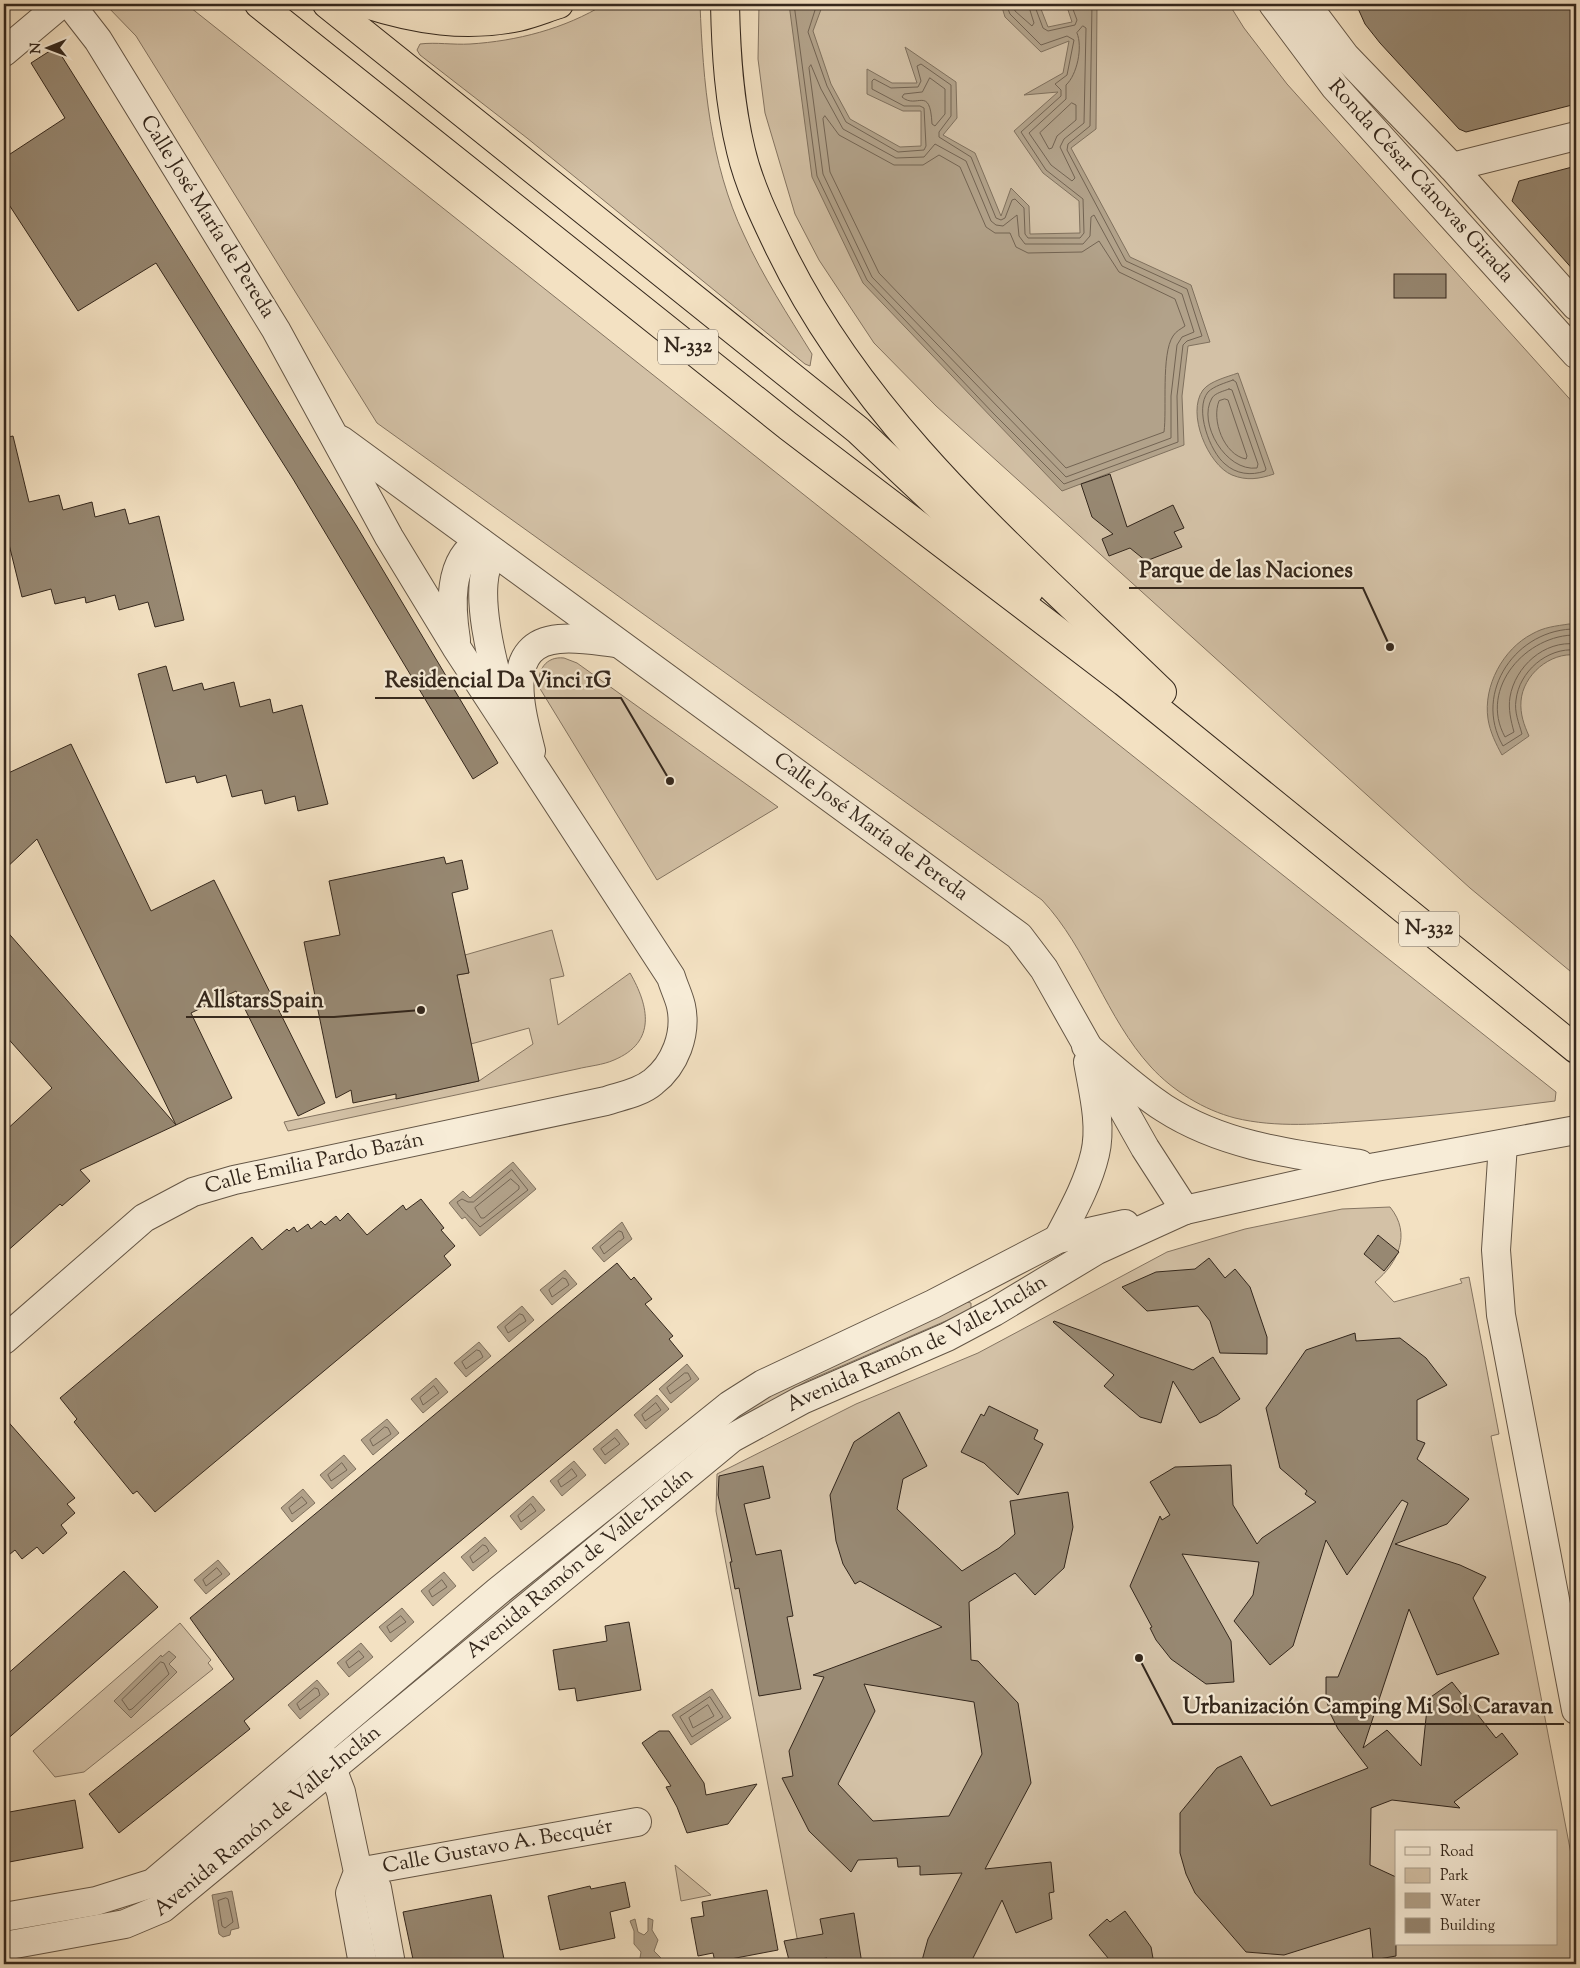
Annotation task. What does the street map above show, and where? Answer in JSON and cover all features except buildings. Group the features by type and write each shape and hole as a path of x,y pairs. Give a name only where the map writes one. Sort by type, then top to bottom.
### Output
{"highway":[{"name":"N-332","path":"259,4 788,426 1124,682 1576,1049"},
{"name":"N-332","path":"326,4 858,430 1124,682"},
{"path":"366,4 396,14 438,21 476,23 520,17 559,4"},
{"path":"725,4 730,93 741,152 764,216 789,269 838,351 881,408 946,482 1281,808"}],"street":[{"path":"4,52 61,4"},
{"name":"Calle José María de Pereda","path":"70,4 98,40 271,322 389,536 456,646 536,772 671,977 681,1006 683,1031 675,1053 665,1070"},
{"name":"Ronda César Cánovas Girada","path":"1273,4 1335,87 1576,354"},
{"name":"Ronda César Cánovas Girada","path":"1306,4 1345,56 1452,167 1576,306"},
{"path":"1452,167 1576,136"},
{"name":"Calle José María de Pereda","path":"334,436 1019,936 1044,969 1145,1148 1185,1210"},
{"name":"Calle José María de Pereda","path":"456,646 453,601 457,570 470,548 488,548"},
{"name":"Calle José María de Pereda","path":"488,548 484,602 487,631 502,693 518,743"},
{"name":"Calle José María de Pereda","path":"536,772 521,703 520,670 525,658 532,649 543,642 558,639 618,643"},
{"path":"1086,1046 1162,1107 1205,1130 1259,1147 1376,1167"},
{"name":"Calle José María de Pereda","path":"1058,1239 1082,1192 1096,1153 1095,1105 1086,1046"},
{"name":"Calle Emilia Pardo Bazán","path":"4,1340 144,1218 194,1192 243,1178 606,1101 634,1092 652,1083 665,1070"},
{"path":"1185,1210 1376,1167 1576,1130"},
{"path":"1503,1144 1496,1250 1501,1314 1576,1710"},
{"name":"Avenida Ramón de Valle-Inclán","path":"4,1917 96,1901 154,1883 497,1592 730,1405 763,1384 933,1304 1058,1239 1185,1210"},
{"name":"Avenida Ramón de Valle-Inclán","path":"4,1946 125,1924 163,1908 732,1438 802,1400 947,1337 994,1312 1097,1250 1185,1210"},
{"path":"315,1746 332,1768 341,1792 358,1872 350,1893 363,1964"},
{"name":"Calle Gustavo A. Becquér","path":"358,1872 638,1822"},
{"path":"358,1872 377,1888 391,1964"}],"green space":[{"path":"105,4 186,4 1556,1092 1555,1101 1411,1117 1331,1123 1282,1124 1235,1118 1201,1105 1179,1092 1151,1067 1135,1048 1121,1027 1072,940 1042,900 377,423 136,36"},
{"path":"605,4 700,4 706,92 710,122 723,180 732,208 751,251 812,354 810,366 805,364 527,138 420,55 417,50 420,44 470,44 523,37 557,27"},
{"path":"759,4 1229,4 1244,28 1287,84 1576,406 1576,976 1470,888 936,406 874,343 819,260 795,214 765,113 758,59"},
{"path":"564,658 577,663 778,807 657,880 539,687 541,670 544,665 552,659"},
{"path":"552,930 564,976 550,979 558,1025 630,973 642,998 645,1022 643,1033 628,1052 614,1060 601,1064 288,1131 284,1122 479,1081 533,1044 529,1028 471,1044 457,975 469,973 465,955"},
{"path":"1390,1207 1397,1217 1400,1227 1401,1238 1399,1248 1390,1266 1375,1282 1394,1302 1462,1283 1460,1279 1469,1277 1499,1434 1491,1436 1576,1880 1576,1964 802,1964 716,1511 717,1474 856,1404 978,1353 1167,1252 1245,1229 1342,1209"},
{"path":"967,1302 971,1303 971,1310 807,1381 741,1419 357,1731 357,1728 680,1457 738,1414 781,1389"},
{"path":"180,1623 211,1660 208,1663 213,1669 84,1772 55,1777 33,1751"},
{"path":"675,1865 711,1895 681,1901"}],"water":[{"path":"789,4 823,4 813,31 831,84 850,119 900,147 921,146 921,111 903,111 867,94 867,69 892,83 917,83 905,47 956,82 957,118 943,135 975,153 1001,216 1011,188 1029,206 1030,234 1080,233 1079,201 1043,173 1014,131 1058,92 1024,95 1063,73 1069,41 1041,52 1005,17 1001,4 1039,4 1048,27 1072,22 1066,4 1097,4 1096,129 1071,148 1130,257 1191,285 1210,342 1188,346 1182,396 1184,445 1062,491 863,283 812,177"},
{"path":"1238,373 1274,474 1253,479 1232,475 1215,461 1202,437 1197,412 1198,400 1203,390 1214,382"},
{"path":"1576,624 1576,655 1557,657 1548,661 1532,674 1523,691 1521,701 1523,719 1529,736 1502,755 1490,729 1487,706 1492,682 1497,670 1512,649 1532,634 1550,627"},
{"path":"513,1162 536,1189 480,1236 465,1217 462,1219 449,1203 463,1191 470,1198"},
{"path":"622,1222 632,1239 604,1262 592,1248"},
{"path":"565,1270 577,1284 552,1305 540,1290"},
{"path":"522,1306 534,1320 509,1342 497,1327"},
{"path":"479,1342 491,1356 466,1377 454,1363"},
{"path":"687,1364 699,1379 671,1403 659,1389"},
{"path":"436,1378 448,1392 423,1413 411,1399"},
{"path":"657,1395 669,1409 646,1429 634,1415"},
{"path":"387,1419 399,1433 373,1455 361,1440"},
{"path":"617,1429 629,1444 605,1464 593,1449"},
{"path":"344,1455 356,1469 332,1489 320,1475"},
{"path":"574,1461 586,1475 562,1496 550,1481"},
{"path":"303,1489 315,1503 292,1522 281,1508"},
{"path":"533,1496 545,1510 521,1530 510,1516"},
{"path":"485,1537 497,1551 473,1571 461,1557"},
{"path":"218,1560 230,1574 206,1594 194,1580"},
{"path":"444,1572 456,1586 433,1606 421,1591"},
{"path":"402,1608 414,1622 391,1642 379,1627"},
{"path":"361,1643 373,1657 349,1677 337,1663"},
{"path":"169,1651 176,1657 169,1664 177,1672 131,1718 114,1701 161,1655 162,1657"},
{"path":"317,1680 329,1694 300,1719 288,1705"},
{"path":"712,1689 731,1718 691,1745 672,1715"},
{"path":"232,1891 239,1928 231,1930 230,1935 223,1937 219,1934 212,1895"},
{"path":"648,1918 653,1920 652,1930 658,1940 654,1951 661,1958 662,1964 639,1964 641,1952 634,1944 634,1931 630,1921 635,1919 638,1932 644,1935 648,1931"}],"place":[{"name":"Parque de las Naciones","path":"1390,647"},
{"name":"Residencial Da Vinci 1G","path":"670,781"},
{"name":"AllstarsSpain","path":"421,1010"},
{"name":"Urbanización Camping Mi Sol Caravan","path":"1139,1658"}]}
